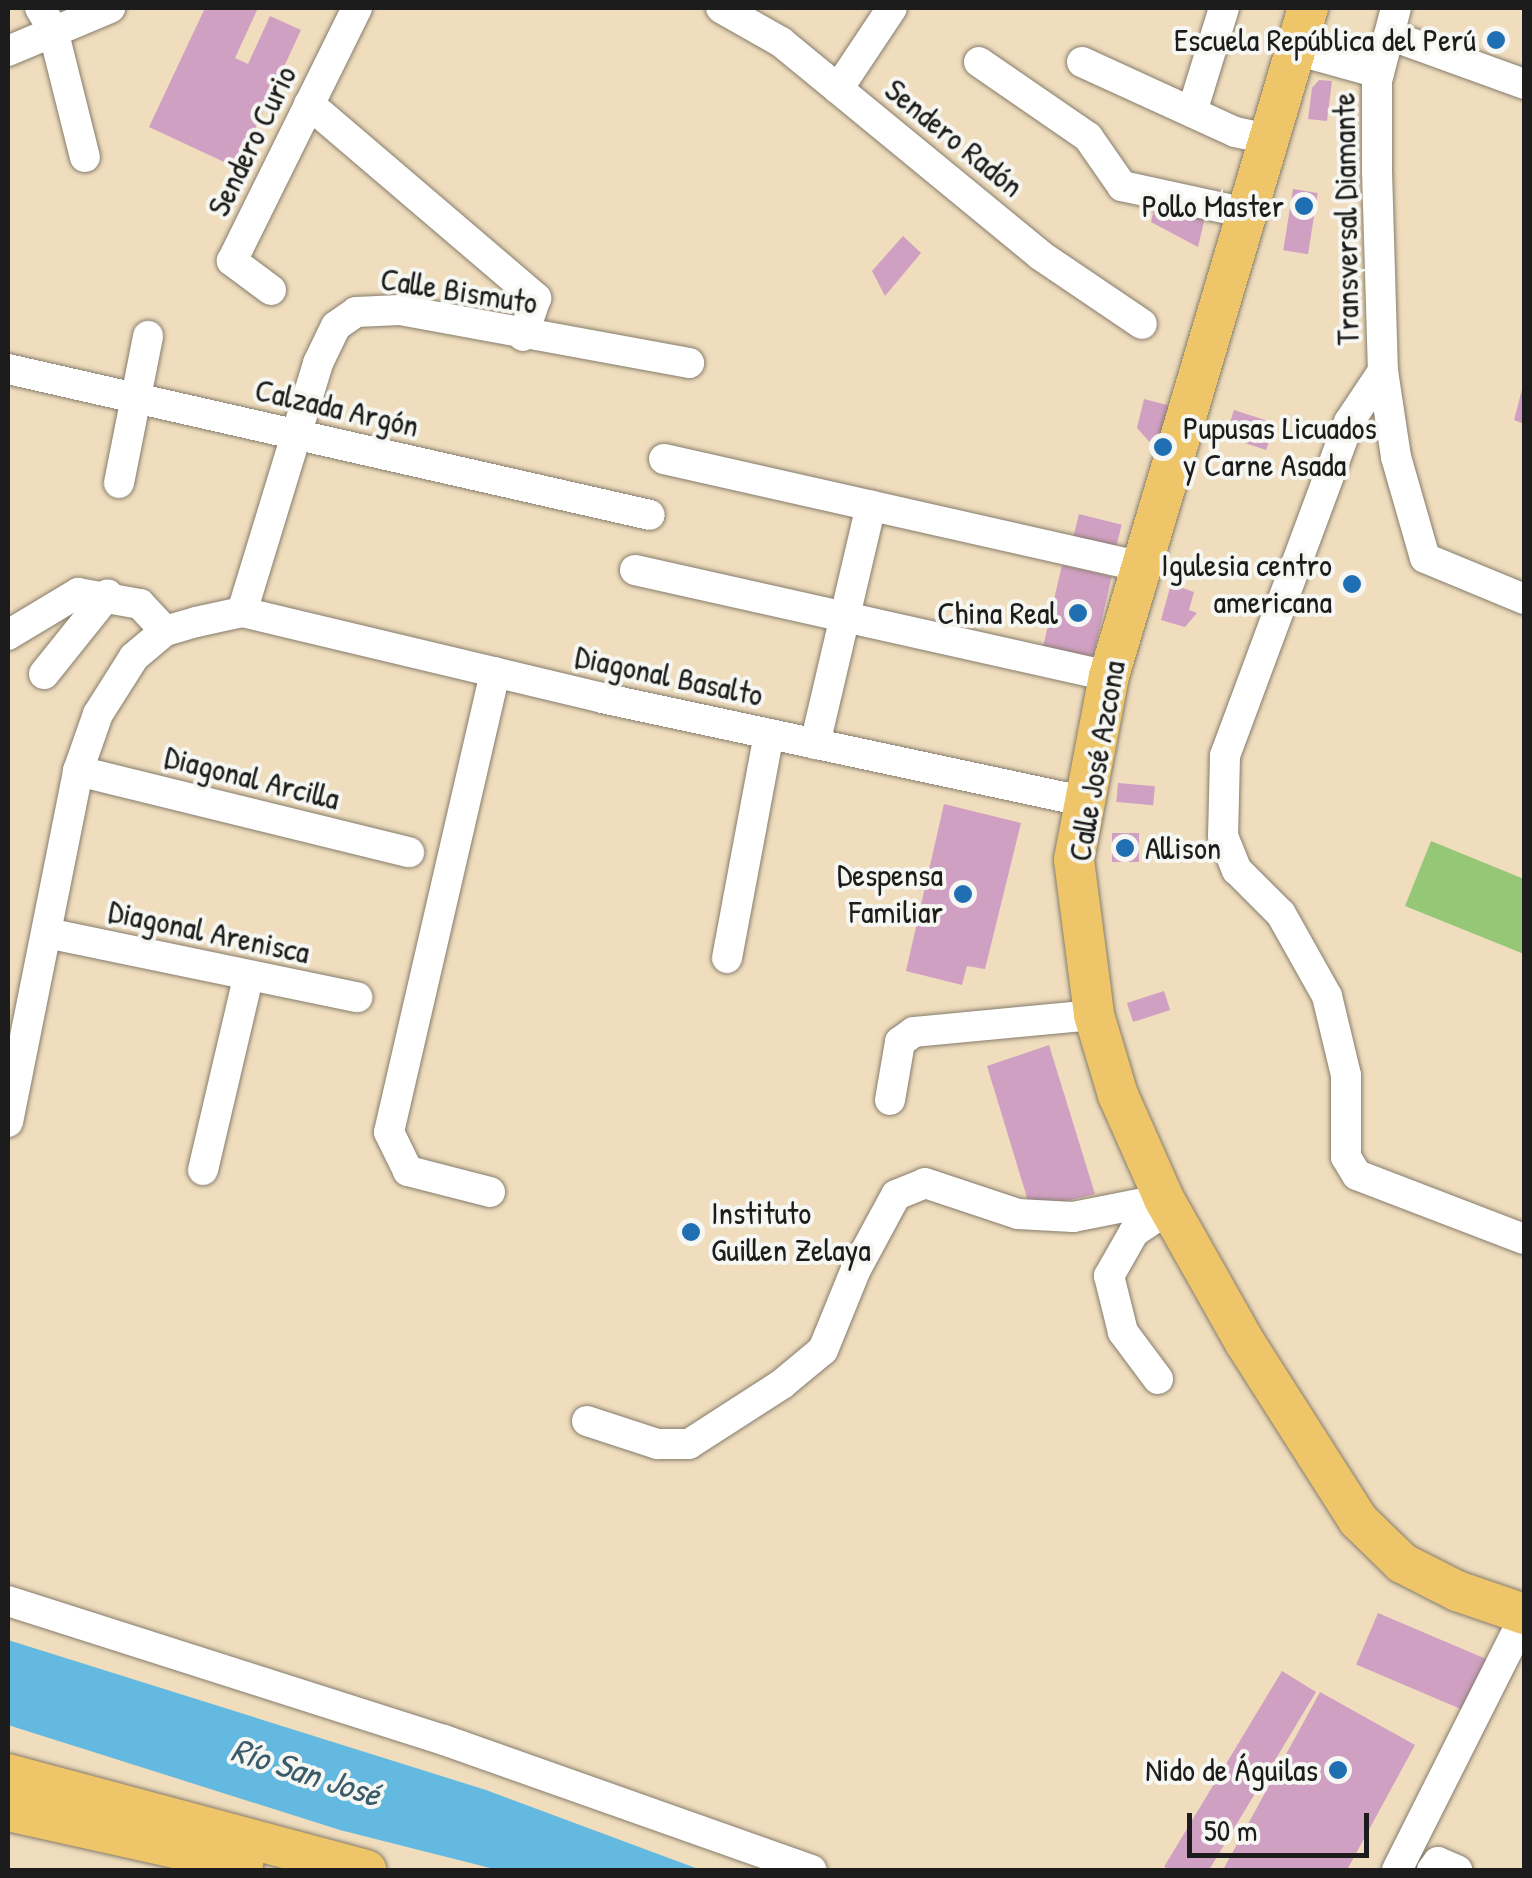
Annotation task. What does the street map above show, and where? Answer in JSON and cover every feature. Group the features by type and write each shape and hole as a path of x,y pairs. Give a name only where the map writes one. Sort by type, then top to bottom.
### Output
{"main road":[{"name":"Calle José Azcona","path":"1308,8 1108,676 1074,860 1094,1015 1118,1095 1167,1204 1244,1341 1358,1520 1402,1563 1456,1592 1524,1616"},
{"path":"8,1774 366,1870"},
{"path":"8,1811 273,1870"}],"street":[{"path":"8,52 46,18 110,8"},
{"name":"Sendero Curio","path":"272,290 232,260 357,8"},
{"name":"Sendero Radón","path":"721,8 781,42 1040,254 1142,324"},
{"path":"838,89 892,8"},
{"path":"1192,112 1224,8"},
{"path":"46,18 85,156"},
{"path":"1393,21 1524,84"},
{"name":"Transversal Diamante","path":"1393,21 1379,73 1383,371 1396,458 1425,558 1524,600"},
{"path":"1296,50 1379,73"},
{"path":"978,62 1088,137 1122,186 1247,213"},
{"path":"1082,62 1192,112 1269,139"},
{"path":"310,104 536,298 522,336"},
{"name":"Calle Bismuto","path":"242,612 318,363 336,326 356,312 400,310 522,336 689,363"},
{"path":"119,482 148,336"},
{"name":"Calzada Argón","path":"8,370 650,516"},
{"path":"1383,371 1349,422 1226,756 1223,836 1237,870 1281,914 1326,996 1346,1076 1346,1157 1357,1176 1524,1239"},
{"path":"664,459 1140,566"},
{"path":"815,744 871,505"},
{"path":"636,570 1108,676"},
{"path":"8,635 78,593 108,594 140,604 165,632"},
{"path":"44,674 108,594"},
{"path":"8,1122 78,771 98,714 134,657 165,632 242,612"},
{"name":"Diagonal Basalto","path":"242,612 769,734 1083,801"},
{"path":"490,1192 408,1171 389,1132 495,672"},
{"path":"728,958 769,734"},
{"name":"Diagonal Arcilla","path":"78,771 409,852"},
{"name":"Diagonal Arenisca","path":"47,933 248,978 357,997"},
{"path":"203,1170 248,978"},
{"path":"890,1100 900,1042 914,1032 1094,1015"},
{"path":"587,1421 642,1440 689,1444 782,1384 823,1350 856,1269 896,1196 926,1184 1036,1215 1073,1217 1167,1204"},
{"path":"1158,1379 1123,1332 1110,1276 1134,1232 1167,1204"},
{"path":"8,1600 444,1740 812,1870"},
{"path":"1397,1870 1524,1616"},
{"path":"1432,1870 1438,1862 1457,1870"}],"green space":[{"path":"1431,841 1524,879 1524,954 1405,906"}],"water":[{"name":"Río San José","path":"8,1640 486,1790 701,1870 498,1870 340,1830 8,1725"}],"building":[{"path":"205,8 257,10 235,58 248,64 270,16 301,30 237,168 149,127"},
{"path":"1319,80 1332,81 1327,121 1308,119 1312,88"},
{"path":"1293,189 1318,193 1308,254 1283,250"},
{"path":"1155,204 1205,217 1198,247 1151,222"},
{"path":"903,236 921,253 885,296 872,271"},
{"path":"1524,382 1524,424 1514,420"},
{"name":"Pupusas Licuados y Carne Asada","path":"1144,399 1179,408 1171,466 1137,428"},
{"path":"1234,410 1275,423 1266,450 1225,437"},
{"path":"1079,514 1122,525 1115,553 1072,542"},
{"name":"China Real","path":"1062,565 1112,576 1092,660 1043,649"},
{"path":"1171,584 1194,592 1189,610 1197,613 1185,627 1161,620"},
{"path":"1118,783 1155,786 1153,805 1116,802"},
{"name":"Despensa Familiar","path":"944,804 1021,823 985,969 967,966 962,985 906,971"},
{"name":"Allison","path":"1112,833 1139,833 1139,862 1112,862"},
{"path":"1164,991 1170,1010 1133,1022 1127,1003"},
{"path":"1049,1045 1095,1194 1062,1202 1028,1201 987,1066"},
{"path":"1378,1613 1490,1661 1468,1712 1356,1665"},
{"path":"1282,1671 1316,1692 1209,1870 1164,1867"},
{"path":"1320,1692 1415,1745 1347,1870 1223,1870"}],"place":[{"name":"Escuela República del Perú","path":"1496,40"},
{"name":"Pollo Master","path":"1304,206"},
{"name":"Pupusas Licuados y Carne Asada","path":"1163,447"},
{"name":"Igulesia centro americana","path":"1352,584"},
{"name":"China Real","path":"1078,613"},
{"name":"Allison","path":"1125,848"},
{"name":"Despensa Familiar","path":"963,894"},
{"name":"Instituto Guillen Zelaya","path":"691,1232"},
{"name":"Nido de Águilas","path":"1338,1770"}]}
